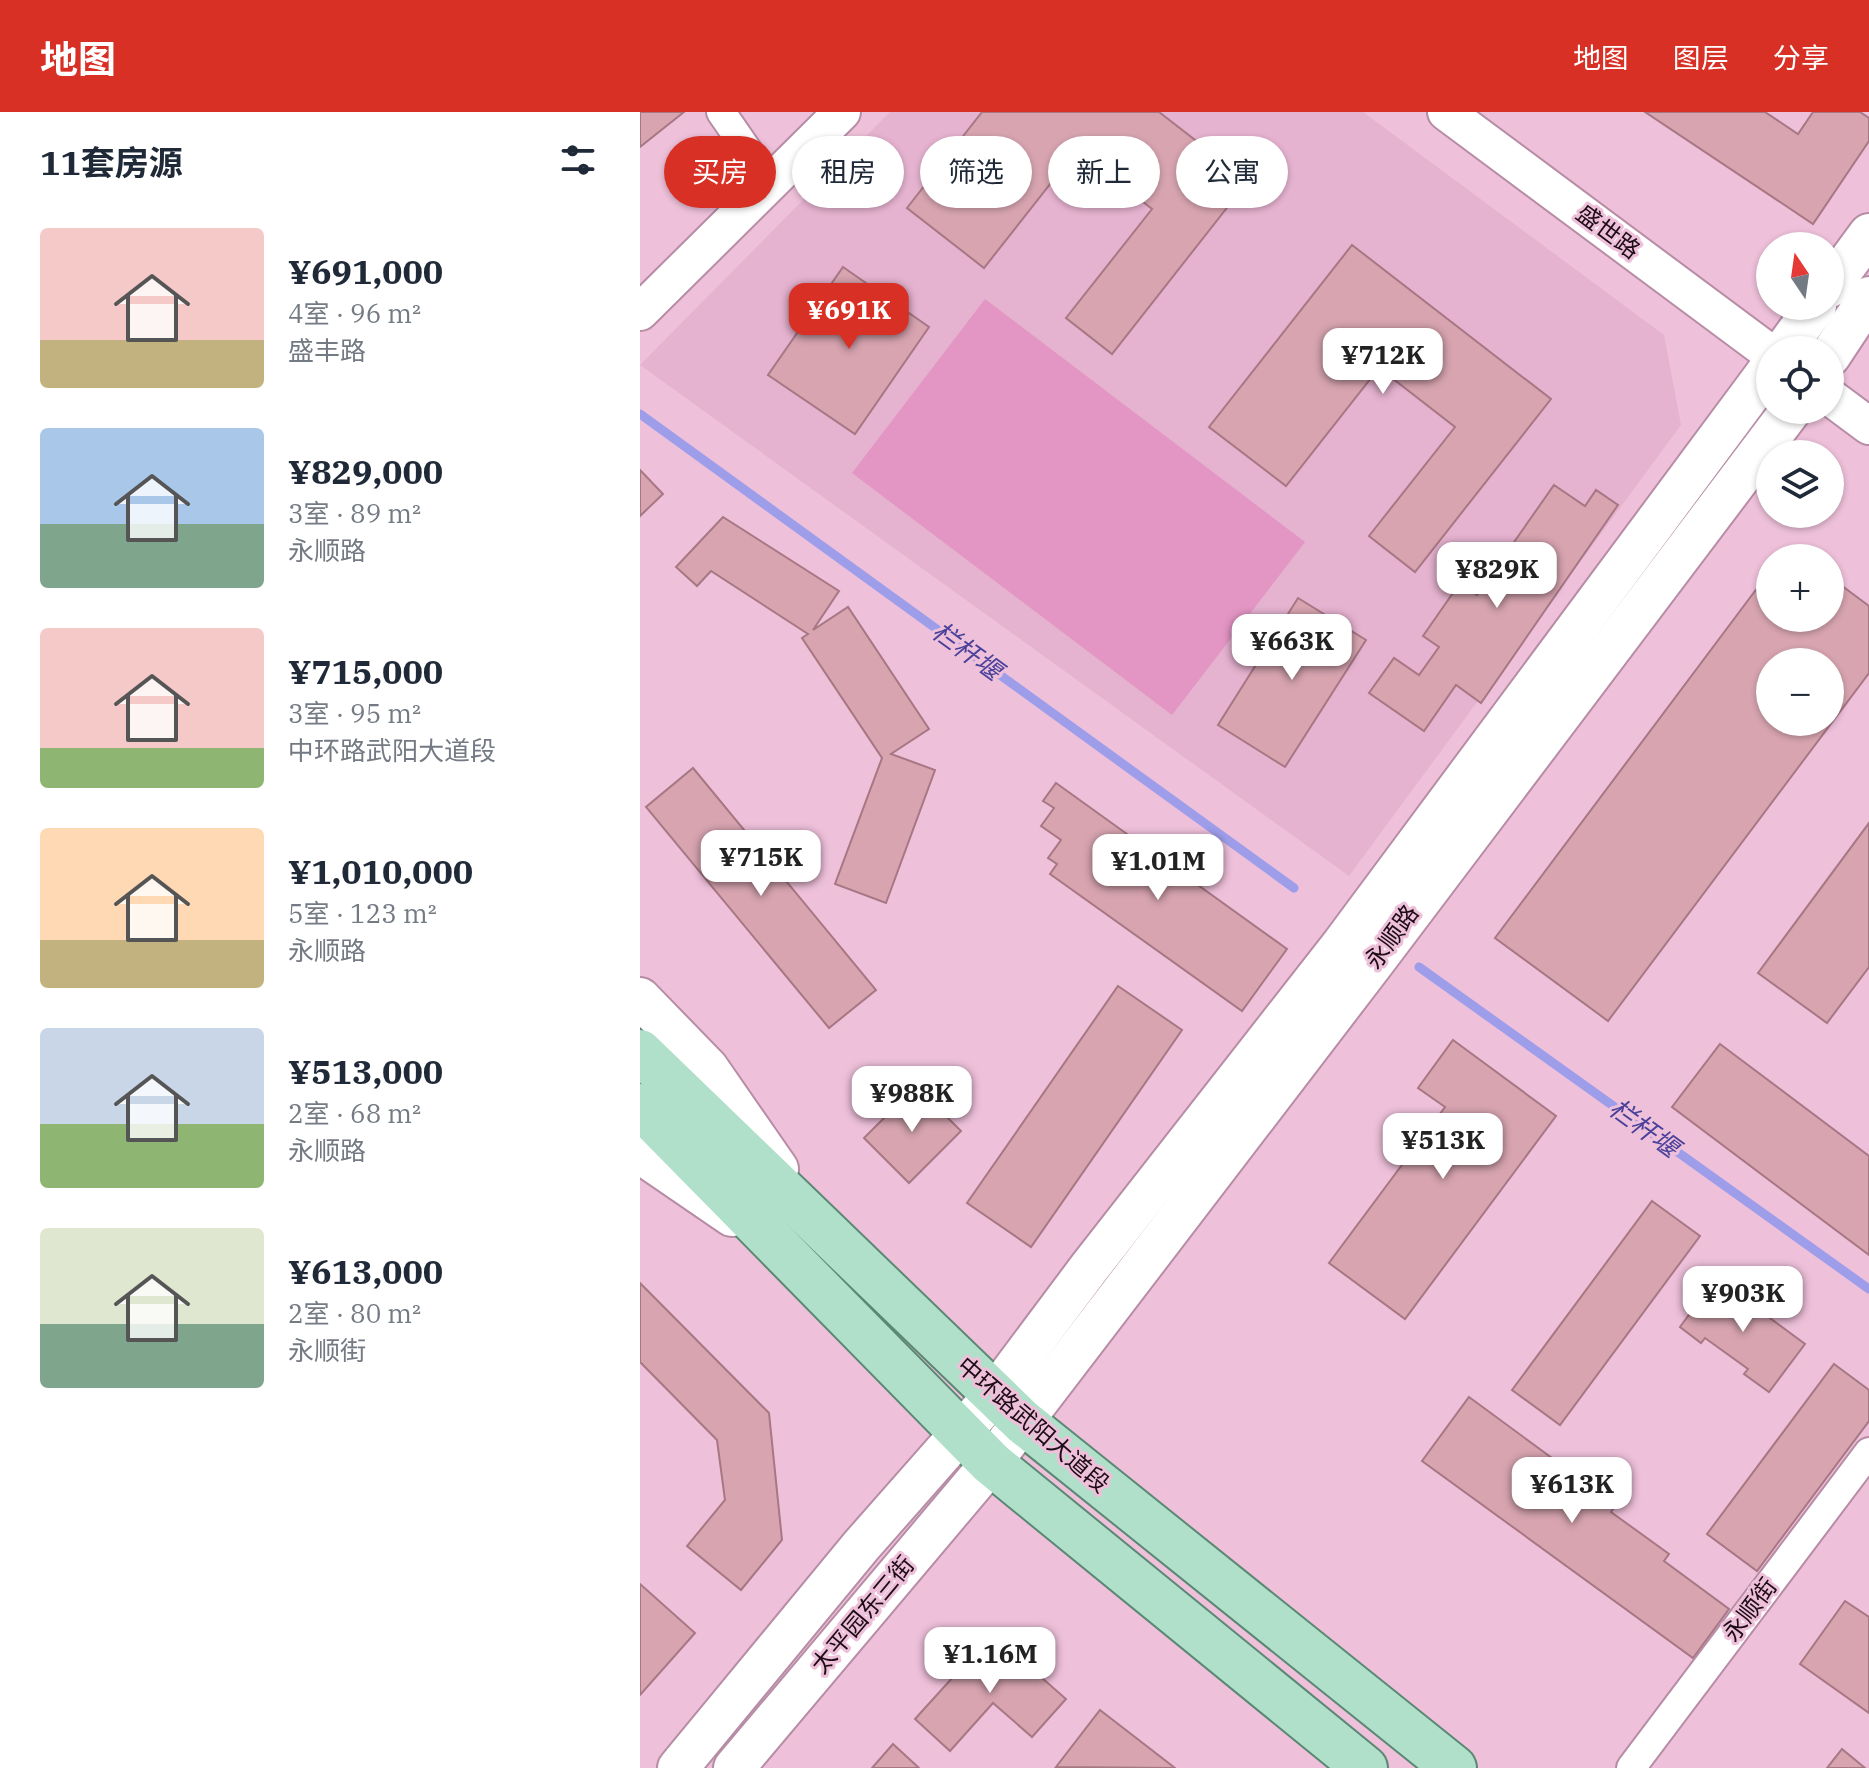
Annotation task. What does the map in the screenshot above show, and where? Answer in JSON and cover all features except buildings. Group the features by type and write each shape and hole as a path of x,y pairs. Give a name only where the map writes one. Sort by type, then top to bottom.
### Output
{"main road":[{"path":"1844,268 1869,234"},
{"path":"1843,336 1869,297"},
{"path":"1008,1408 1089,1268 1343,943 1756,387"},
{"name":"永顺路","path":"977,1448 1780,424"},
{"path":"640,998 708,1068 816,1225"},
{"name":"中环路武阳大道段","path":"640,1052 652,1117 977,1448 1365,1768"},
{"name":"中环路武阳大道段","path":"652,1117 816,1225 1008,1408 1454,1768"},
{"path":"678,1768 861,1546 977,1448"},
{"name":"太平园东三街","path":"734,1768 977,1448"}],"street":[{"path":"721,112 738,136"},
{"path":"776,177 842,112"},
{"name":"盛世路","path":"1446,112 1756,343"},
{"path":"640,312 745,208"},
{"path":"1844,407 1869,426"},
{"name":"永顺街","path":"1631,1768 1869,1452"}],"shaded area":[{"path":"890,112 1363,112 1664,335 1681,425 1349,876 640,365 795,208 904,208 904,136 866,136"},
{"path":"985,299 1305,542 1172,715 852,473"}],"waterway":[{"name":"栏杆堰","path":"640,414 1294,888"},
{"name":"栏杆堰","path":"1419,967 1869,1289"}]}
